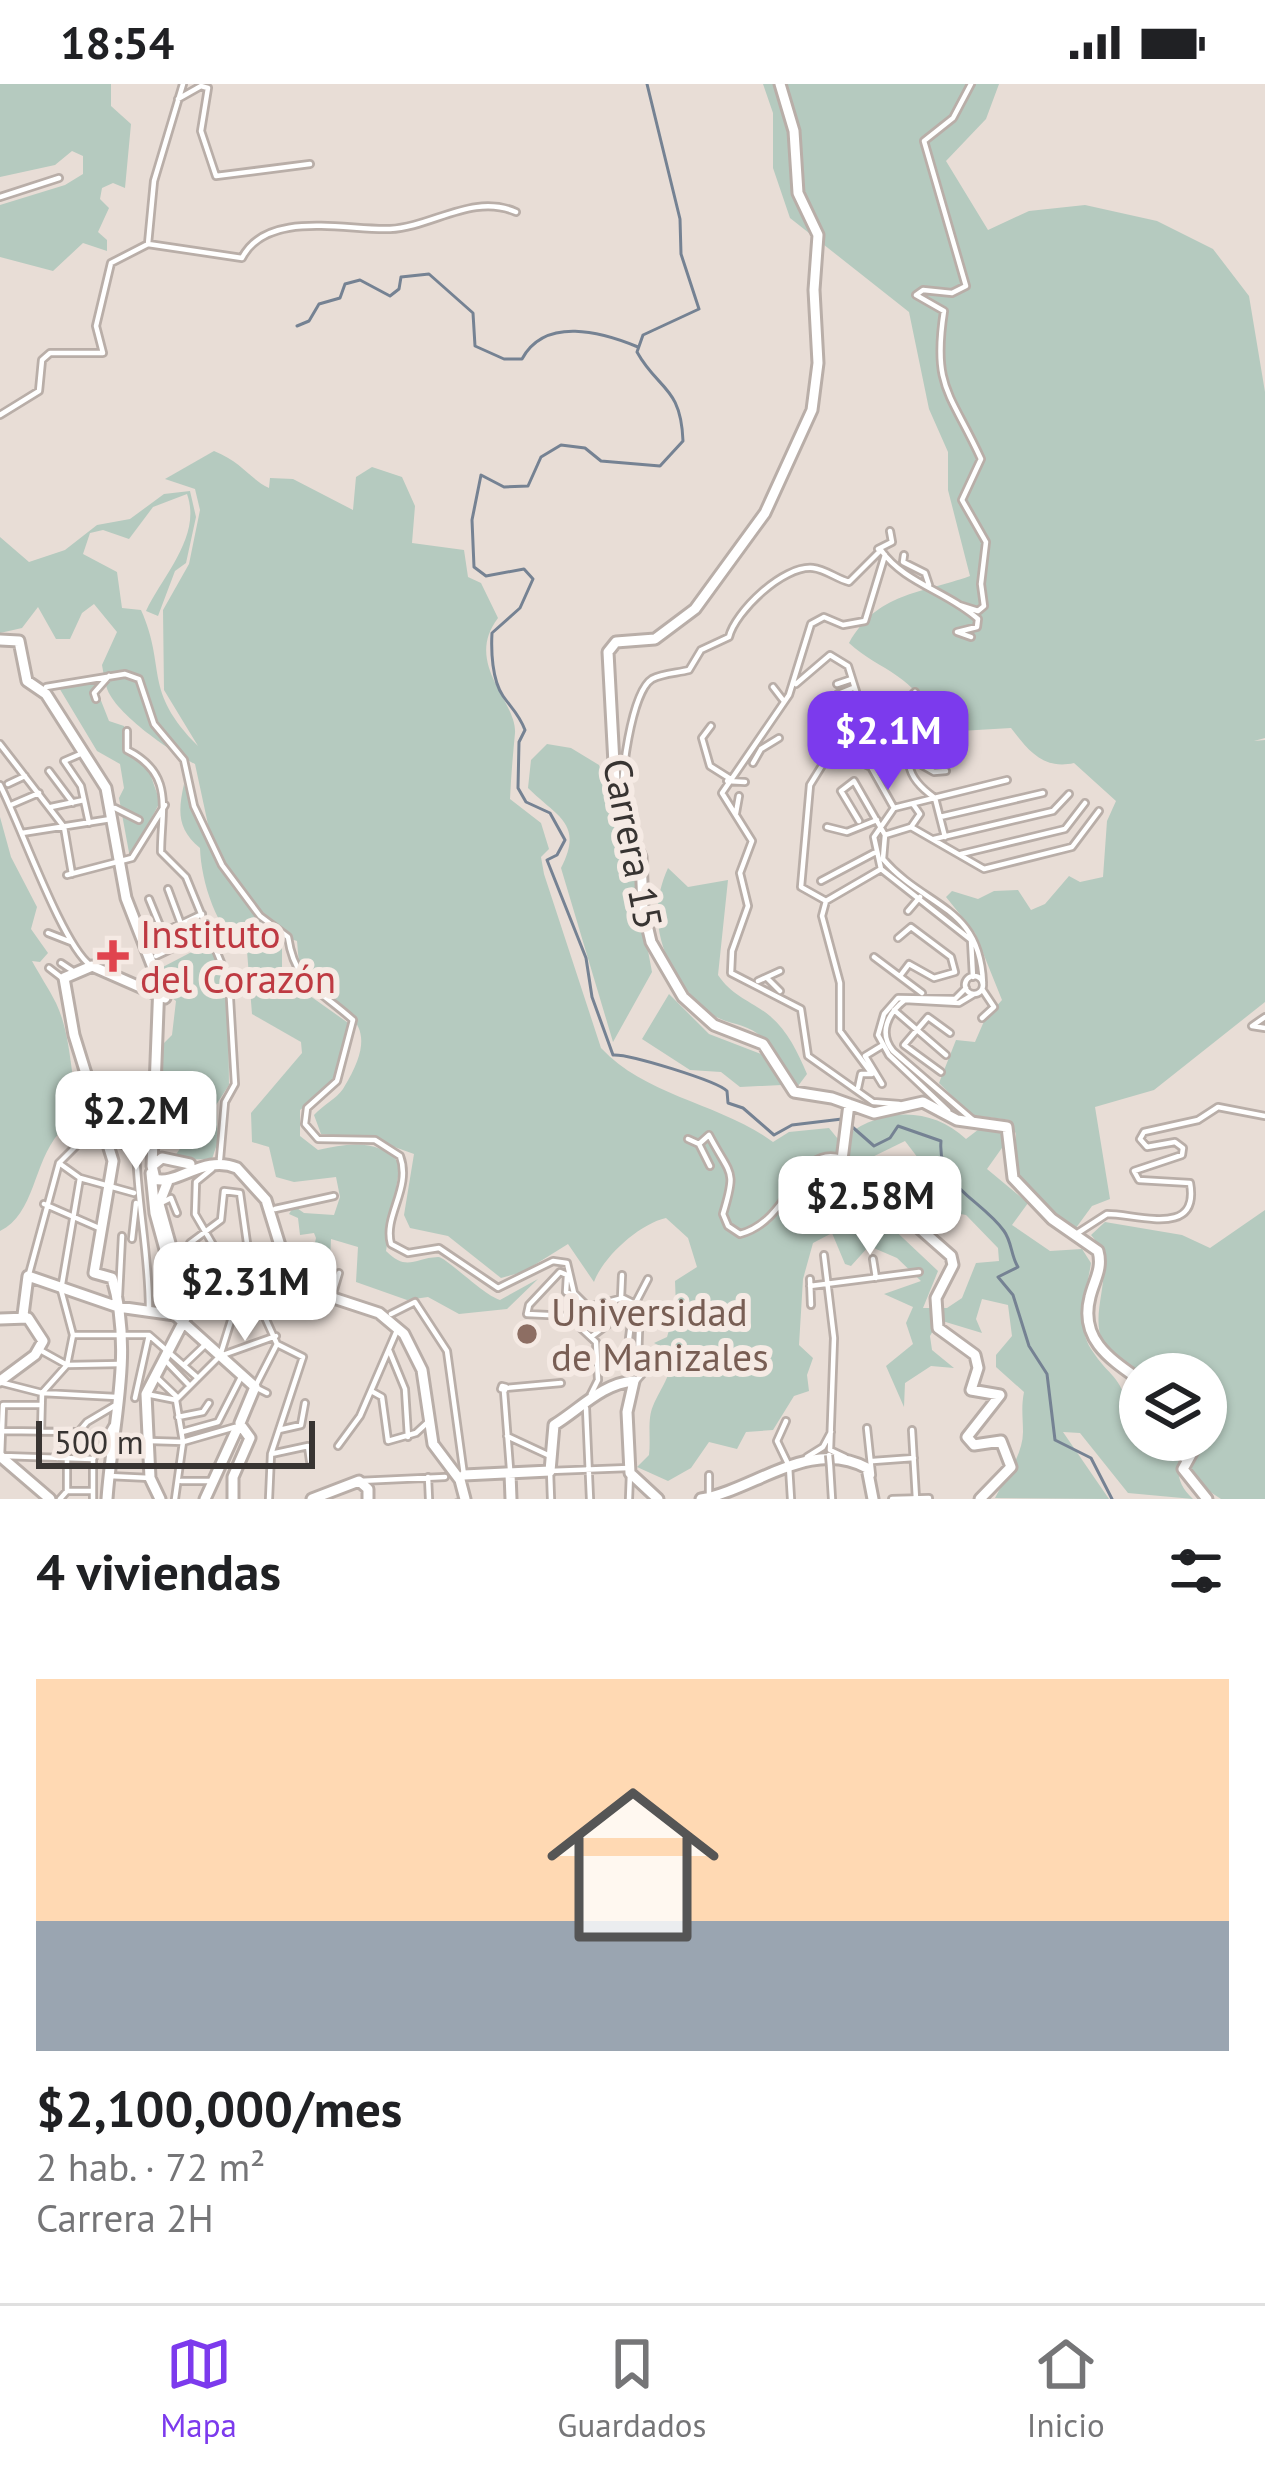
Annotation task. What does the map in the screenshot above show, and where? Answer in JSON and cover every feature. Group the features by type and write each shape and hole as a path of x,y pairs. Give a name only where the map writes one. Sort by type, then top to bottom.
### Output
{"main road":[{"name":"Carrera 15","path":"780,84 794,131 798,193 818,235 814,290 818,363 812,410 765,513 694,609 655,639 616,642 608,652 614,789 644,869 643,908 651,942 675,988 714,1025 763,1044 794,1092 874,1113 923,1102 957,1120 978,1122"},
{"path":"0,640 19,640 26,677 43,687 103,771 126,898 163,996 152,1169 155,1213 186,1323"},
{"path":"43,687 106,788 113,813"},
{"path":"121,1405 141,1396 186,1323 186,1302 159,1204 171,1179 171,1161 159,1142 163,996 156,956 122,863"},
{"path":"107,1499 121,1405 118,1307 112,1278 94,1273 113,1161 68,975 92,966 163,996"},
{"path":"849,1106 840,1154 871,1190 901,1208 953,1261 936,1298 938,1328 975,1355 978,1368 971,1390 1000,1395 967,1437 974,1445 1001,1441 1011,1458 1010,1470 980,1499"},
{"path":"978,1122 1007,1127 1013,1178 1052,1219 1091,1242 1101,1261 1088,1307 1092,1339 1099,1351 1119,1365"},
{"path":"152,1169 171,1161 242,1166 269,1194 287,1264 307,1287 391,1314 414,1339 427,1365 440,1446 464,1498"},
{"path":"152,1169 158,1181 220,1161 237,1168 263,1196 283,1267 307,1287 372,1310 398,1328 422,1370 433,1444 454,1475"},
{"path":"22,1315 28,1276 118,1307 149,1310 186,1323 255,1388 207,1499"},
{"path":"0,1318 22,1315 40,1331 40,1349 0,1381"},
{"path":"454,1475 550,1471 550,1432 586,1408 605,1386 630,1384 630,1471 638,1486 658,1499"},
{"path":"141,1396 150,1478 160,1499"},
{"path":"233,1499 233,1477 250,1438 238,1427"},
{"path":"0,1458 46,1499"},
{"path":"707,1499 802,1462 849,1461 872,1475 873,1499"},
{"path":"1186,1461 1184,1475 1207,1499"},
{"path":"510,1473 511,1499"},
{"path":"312,1499 359,1481 368,1489 368,1499"}],"street":[{"path":"148,244 154,182 183,84"},
{"path":"959,604 981,611 984,606 981,584 986,542 962,500 981,459 941,384 938,332 944,311 916,295 922,290 952,293 966,286 924,141 953,118 971,84"},
{"path":"178,99 201,86 208,88 201,131 216,176 310,164"},
{"path":"0,197 59,178"},
{"path":"0,415 36,394 42,360 50,353 104,353 96,326 111,263 148,244 242,258 262,238 320,224 392,229 490,205 517,212"},
{"path":"627,829 621,798 630,736 649,681 689,670 701,650 729,637 731,621 742,608 789,576 814,568 848,582 865,572 878,549 892,542 890,531"},
{"path":"878,549 893,568 959,604 979,625 957,632 971,637"},
{"path":"885,555 866,621 814,621 794,686 727,779 723,801 736,813 752,844 740,873 748,907 730,970 803,1010 808,1056 883,1105 904,1103"},
{"path":"904,555 903,562 926,573 929,585"},
{"path":"794,686 826,655 848,666 860,704"},
{"path":"96,699 94,693 109,676"},
{"path":"43,687 109,676 139,679 154,724 184,760 194,806 228,874 266,921 288,937 290,960 298,975 353,1020 337,1081 307,1108 305,1124 318,1139 375,1140 390,1148 404,1167 400,1204 388,1232 397,1249 439,1248 498,1288 560,1260 572,1269 576,1296"},
{"path":"837,684 852,679"},
{"path":"773,686 785,702"},
{"path":"838,694 853,688"},
{"path":"860,704 898,702 915,692"},
{"path":"898,702 904,711"},
{"path":"826,901 801,887 810,785 860,704"},
{"path":"925,763 938,731 919,724 906,756 910,774 930,796 945,837"},
{"path":"711,726 701,738 709,763 727,779 745,782"},
{"path":"127,731 127,750 152,766 165,806 160,852 186,878 229,982 235,1076 225,1102 220,1161 196,1181 195,1214 238,1298 220,1356 178,1397 183,1442 175,1499"},
{"path":"753,763 761,749 779,738"},
{"path":"871,767 875,742"},
{"path":"0,744 64,827 69,875 122,863 165,806"},
{"path":"85,752 64,761 84,800 88,823"},
{"path":"906,756 934,772 946,772"},
{"path":"744,759 763,766"},
{"path":"858,761 871,767 894,808"},
{"path":"49,771 73,803"},
{"path":"8,784 25,776"},
{"path":"827,827 847,832 879,822 908,803 1007,780"},
{"path":"859,821 841,789 857,781 885,835"},
{"path":"0,785 52,906 69,927 70,942"},
{"path":"10,805 39,793"},
{"path":"940,817 1043,794"},
{"path":"934,839 1054,811 1069,794"},
{"path":"736,813 739,796"},
{"path":"50,807 84,800"},
{"path":"821,880 877,852 885,835 911,826 920,811 908,803"},
{"path":"961,854 1065,829 1085,803"},
{"path":"911,826 984,869 1072,847 1099,811"},
{"path":"22,833 88,823 113,813 139,820"},
{"path":"879,822 881,868 971,940 968,981 974,994"},
{"path":"877,852 970,929 980,952 983,986 994,1007 982,1018"},
{"path":"172,866 183,854"},
{"path":"858,1088 861,1074 872,1074 840,1031 840,983 822,916 826,901 881,868"},
{"path":"168,889 181,924"},
{"path":"908,911 920,896"},
{"path":"149,899 163,933"},
{"path":"148,939 202,914"},
{"path":"898,938 908,927 951,957 955,972 983,986"},
{"path":"156,956 209,931"},
{"path":"48,933 70,942 92,966"},
{"path":"874,956 914,992 955,999 968,981"},
{"path":"49,968 56,978 68,975 61,963"},
{"path":"900,976 909,964 943,978 955,972"},
{"path":"756,982 780,971"},
{"path":"766,978 780,991"},
{"path":"891,1008 910,999 959,1003 983,986"},
{"path":"914,992 891,1008 885,1045 957,1120"},
{"path":"891,1008 946,1055"},
{"path":"941,1072 904,1045 927,1017 950,1033"},
{"path":"1265,1017 1252,1027 1265,1028"},
{"path":"883,1084 867,1052 885,1045"},
{"path":"885,1045 978,1122"},
{"path":"1076,1234 1108,1214 1166,1222 1182,1214 1192,1194 1190,1183 1139,1180 1134,1171 1182,1155 1183,1148 1174,1142 1147,1147 1140,1139 1144,1132 1198,1120 1218,1107 1265,1116"},
{"path":"28,1276 58,1163 100,1121"},
{"path":"699,1144 709,1135 732,1175 734,1190 723,1214 728,1226 744,1234 778,1213 809,1162 824,1154 840,1154"},
{"path":"688,1139 699,1144 710,1166"},
{"path":"107,1142 136,1147 132,1239"},
{"path":"58,1163 80,1178 137,1194"},
{"path":"41,1432 42,1393 67,1365 73,1335 61,1290 80,1178"},
{"path":"190,1243 221,1220 222,1196 229,1189 240,1193 254,1293 276,1340 303,1357 271,1454 268,1499"},
{"path":"871,1190 905,1204"},
{"path":"137,1194 148,1241 149,1310"},
{"path":"274,1208 334,1196"},
{"path":"159,1204 171,1198 177,1213"},
{"path":"44,1204 122,1236 148,1241"},
{"path":"187,1219 195,1214"},
{"path":"118,1307 122,1236"},
{"path":"181,1282 221,1258 261,1251"},
{"path":"824,1255 831,1285 832,1499"},
{"path":"873,1259 876,1278"},
{"path":"238,1298 307,1287 308,1260"},
{"path":"209,1265 223,1294 220,1312"},
{"path":"811,1305 810,1282 831,1285 919,1272"},
{"path":"333,1293 339,1273"},
{"path":"565,1418 597,1386 601,1351 568,1316 527,1316 529,1305 558,1273 566,1274 566,1292 594,1308 621,1298 635,1304"},
{"path":"621,1298 622,1275"},
{"path":"630,1384 644,1374 636,1351 643,1328 635,1304 648,1279"},
{"path":"186,1302 232,1317"},
{"path":"359,1481 454,1475 447,1351 415,1302 391,1314"},
{"path":"591,1337 623,1313 631,1325 627,1354 640,1363"},
{"path":"338,1446 372,1391 398,1328"},
{"path":"73,1335 149,1335 189,1386"},
{"path":"149,1335 141,1396 191,1398"},
{"path":"220,1356 276,1340"},
{"path":"267,1393 255,1388 276,1340"},
{"path":"185,1364 207,1342"},
{"path":"40,1349 67,1365 120,1364"},
{"path":"389,1350 401,1376 408,1436"},
{"path":"167,1354 198,1378"},
{"path":"155,1376 178,1397"},
{"path":"182,1432 218,1422 241,1377"},
{"path":"0,1381 121,1405"},
{"path":"510,1473 505,1389 561,1383"},
{"path":"372,1391 382,1397 388,1441 408,1436 430,1421"},
{"path":"178,1417 203,1412 209,1403"},
{"path":"278,1430 302,1425 305,1403"},
{"path":"41,1405 3,1405 0,1458 93,1459"},
{"path":"57,1458 78,1432 121,1405"},
{"path":"68,1491 92,1495 93,1459 121,1405"},
{"path":"586,1408 590,1499"},
{"path":"786,1421 777,1441 789,1466 791,1499"},
{"path":"116,1440 183,1442 238,1427"},
{"path":"802,1462 826,1444 834,1427"},
{"path":"867,1428 872,1475"},
{"path":"912,1430 916,1498"},
{"path":"3,1431 78,1432"},
{"path":"508,1436 550,1456"},
{"path":"271,1454 308,1446 310,1460"},
{"path":"830,1452 849,1461"},
{"path":"67,1458 68,1491"},
{"path":"873,1461 914,1458"},
{"path":"551,1499 550,1471 589,1470 630,1471 629,1499"},
{"path":"707,1499 709,1475"},
{"path":"109,1476 150,1478"},
{"path":"428,1477 429,1499"},
{"path":"181,1480 215,1481"},
{"path":"59,1499 68,1491"},
{"path":"892,1499 929,1498"}],"green space":[{"path":"0,84 111,84 111,106 131,124 125,188 113,183 102,188 100,199 109,208 98,232 107,240 107,251 83,243 53,271 0,257 0,205 65,185 83,174 83,156 72,151 55,165 0,177"},
{"path":"763,84 999,84 986,119 946,161 988,230 1029,211 1085,205 1157,221 1213,249 1249,296 1265,392 1265,738 1254,741 1265,740 1265,1002 1154,1090 1095,1107 1110,1199 1092,1206 1073,1232 1050,1215 1015,1174 1016,1134 1010,1120 971,1115 939,1083 956,1040 975,1042 985,1019 1002,1000 975,933 946,897 952,891 978,899 994,891 1018,890 1031,910 1045,904 1069,876 1080,882 1103,877 1107,821 1116,801 1074,763 1053,764 1037,756 1011,728 960,731 929,721 908,684 849,643 860,626 887,604 970,576 948,490 948,452 929,409 909,312 790,218 773,168 773,113"},
{"path":"214,451 269,488 270,478 293,479 353,510 356,477 372,467 402,477 415,506 412,543 464,550 468,577 481,583 498,618 486,651 515,733 510,799 541,823 549,849 541,857 544,874 601,1048 640,1078 773,1142 789,1132 829,1128 846,1149 847,1135 861,1126 908,1114 938,1121 966,1139 983,1126 1004,1133 1004,1145 987,1169 1028,1203 1012,1225 1050,1251 1082,1249 1091,1263 1084,1329 1091,1349 1119,1385 1119,1461 1180,1461 1182,1485 1193,1499 1128,1493 1080,1433 1063,1432 1109,1499 995,1498 1017,1458 1023,1432 1024,1392 996,1367 996,1355 1012,1336 1008,1305 982,1299 976,1319 982,1333 939,1320 930,1336 932,1350 954,1368 931,1366 905,1383 904,1407 886,1366 913,1344 906,1323 913,1307 884,1294 921,1281 897,1258 869,1246 851,1266 845,1264 832,1233 813,1243 803,1279 799,1345 813,1358 807,1375 809,1391 794,1396 773,1430 746,1432 737,1449 709,1442 691,1468 668,1481 637,1467 649,1455 651,1411 670,1368 671,1351 654,1343 667,1337 676,1307 675,1281 697,1267 688,1238 666,1218 656,1221 614,1252 594,1282 568,1244 523,1272 501,1278 448,1236 410,1228 404,1215 414,1154 375,1140 321,1134 314,1115 343,1089 356,1063 359,1028 302,970 297,941 282,936 282,976 351,1025 336,1082 300,1110 300,1136 318,1150 373,1146 400,1164 386,1251 393,1257 405,1262 442,1258 500,1300 538,1279 507,1309 459,1314 428,1297 407,1300 356,1282 358,1247 331,1239 330,1263 315,1270 310,1266 314,1233 300,1235 298,1218 289,1214 294,1206 304,1213 334,1215 340,1197 336,1177 294,1182 276,1177 269,1147 252,1142 251,1113 302,1053 301,1042 252,1014 247,951 219,919 207,890 200,848 181,819 184,784 192,808 209,829 195,764 130,718 106,685 98,693 109,721 124,726 125,748 146,762 160,802 130,858 119,798 124,788 120,764 97,751 58,686 105,682 102,665 117,632 94,604 82,613 70,639 56,639 38,607 22,628 0,633 0,537 29,562 65,550 97,525 130,519 164,494 190,491 196,517 186,563 175,571 158,616 146,611 185,540 190,510 187,494 153,507 129,539 103,530 90,533 83,554 117,572 122,608 141,610 162,694 198,746 164,690 163,610 189,564 200,510 195,489 165,479","holes":["905,1141 918,1158 932,1209 966,1215 998,1248 999,1261 976,1263 962,1298 947,1308 923,1308 938,1271 852,1190 836,1163 858,1164"]},
{"path":"547,744 571,748 599,765 630,855 652,972 613,1042 561,868 570,841 568,831 528,788 531,760"},
{"path":"0,817 11,857 37,907 31,929 48,953 40,962 32,961 62,1018 84,1125 76,1135 59,1133 20,1213 0,1231"},
{"path":"668,868 688,887 728,880 718,975 787,1035 807,1074 798,1086 758,1034 713,1015 679,980 658,926 661,887"},
{"path":"209,943 223,974 221,994 228,1001 229,1085 216,1105 218,1141 212,1159 172,1160 191,1133 160,1104 163,1044 172,1035 176,1001 165,993 157,970"},
{"path":"669,994 709,1034 761,1054 782,1085 740,1087 721,1072 690,1070 642,1039"},
{"path":"1265,1210 1265,1499 1221,1499 1189,1478 1193,1461 1227,1461 1227,1353 1119,1353 1119,1361 1099,1330 1104,1265 1091,1235 1105,1222 1182,1235 1210,1248"}],"waterway":[{"path":"647,84 680,219 681,254 699,309 643,335 637,352 673,399 683,441 660,466 601,461 585,448 561,445 541,457 528,486 504,487 481,475 472,520 474,567 486,576 524,569 533,579 520,608 492,633 494,674 525,730 519,742 518,788 526,802 550,813 565,840 557,855 547,860 586,958 592,997 613,1055 654,1063 720,1087 727,1091 728,1103 743,1108 774,1135 792,1125 842,1119"},
{"path":"297,326 309,321 319,304 340,298 345,284 360,280 390,296 399,289 401,277 429,274 473,313 475,346 504,359 522,359 532,346 559,332 608,336 638,347"},
{"path":"849,1124 874,1146 890,1138 898,1126 941,1141 942,1157 953,1181 995,1220 1009,1240 1018,1267 998,1277 1013,1295 1029,1346 1047,1374 1055,1440 1091,1458 1112,1499"}],"place":[{"name":"Instituto del Corazón","path":"113,956"},
{"name":"Universidad de Manizales","path":"527,1334"}]}
